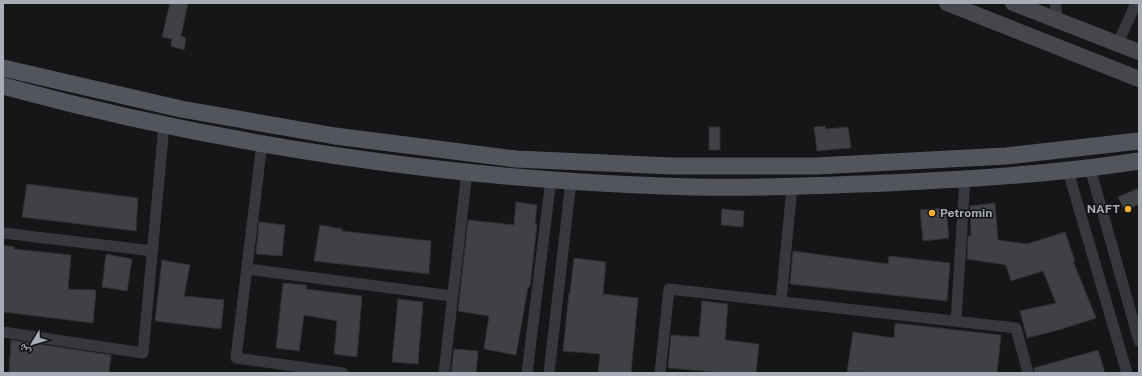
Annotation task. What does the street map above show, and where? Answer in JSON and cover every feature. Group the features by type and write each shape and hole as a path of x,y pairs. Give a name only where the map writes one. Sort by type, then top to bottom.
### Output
{"main road":[{"path":"947,3 1139,79"},
{"path":"1013,3 1139,52"},
{"path":"3,68 180,110 335,136 516,159 671,166 816,166 1006,156 1139,141"},
{"path":"3,86 51,99 164,125 262,143 372,160 571,181 663,186 792,187 964,179 1068,171 1139,161"}],"street":[{"path":"1055,3 1058,20"},
{"path":"1118,43 1136,3"},
{"path":"3,332 143,353 164,125"},
{"path":"262,143 236,358 343,373"},
{"path":"1090,168 1135,308 1139,341"},
{"path":"444,373 467,171"},
{"path":"1068,171 1127,373"},
{"path":"527,373 551,179"},
{"path":"956,321 964,179"},
{"path":"549,373 571,181"},
{"path":"781,302 792,187"},
{"path":"3,233 153,251"},
{"path":"247,270 452,296"},
{"path":"660,373 669,289 1016,328 1028,373"}],"building":[{"path":"170,3 188,3 181,36 186,38 184,50 171,46 172,39 162,37"},
{"path":"825,126 826,129 848,127 851,148 817,151 814,127"},
{"path":"709,127 720,127 720,150 709,150"},
{"path":"27,184 138,198 136,231 22,217"},
{"path":"1139,188 1139,204 1125,211 1118,197"},
{"path":"516,202 537,205 535,224 537,225 530,287 528,287 516,355 484,349 489,316 458,311 468,220 514,225"},
{"path":"995,203 998,240 1027,244 1065,232 1075,261 1073,261 1096,318 1027,338 1020,311 1056,303 1043,271 1011,281 1006,265 967,259 968,236 971,236 970,206"},
{"path":"946,208 949,238 923,241 920,210"},
{"path":"722,209 744,211 743,227 721,225"},
{"path":"259,222 285,225 282,256 256,254"},
{"path":"320,225 342,229 342,231 431,241 429,274 314,261"},
{"path":"3,245 14,247 14,249 71,255 68,289 96,290 93,323 3,312"},
{"path":"793,251 888,264 889,256 950,263 947,301 790,284"},
{"path":"106,254 132,259 127,291 102,287"},
{"path":"574,258 606,262 603,294 638,298 631,373 598,373 600,354 563,351"},
{"path":"162,260 190,265 184,296 224,300 221,329 155,321"},
{"path":"283,283 307,285 306,289 362,296 357,357 334,354 337,321 304,315 299,351 276,348"},
{"path":"398,299 423,302 418,364 392,362"},
{"path":"702,301 728,304 725,340 759,344 756,373 726,373 668,368 671,335 699,337"},
{"path":"895,323 1001,335 997,373 847,372 853,332 894,338"},
{"path":"11,340 111,355 109,373 9,373"},
{"path":"454,349 478,351 476,373 451,373"},
{"path":"1098,350 1105,373 1035,373 1034,368"}],"place":[{"name":"NAFT","path":"1128,209"},
{"name":"Petromin","path":"932,213"}]}
